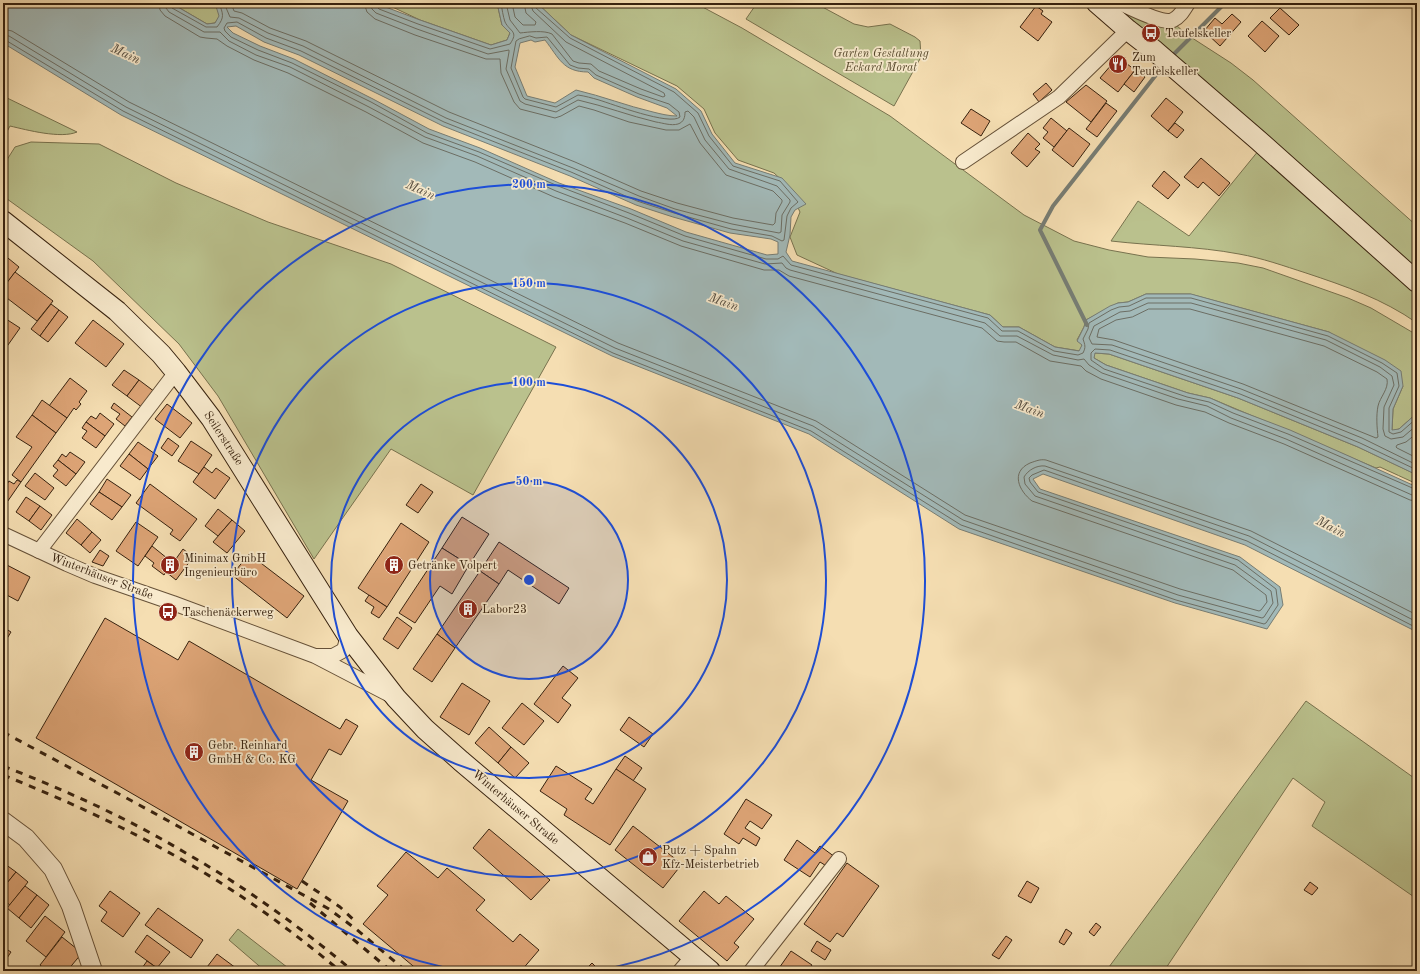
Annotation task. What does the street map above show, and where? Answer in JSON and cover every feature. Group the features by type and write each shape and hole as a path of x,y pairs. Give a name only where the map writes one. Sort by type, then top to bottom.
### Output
{"main road":[{"path":"1097,3 1258,140 1417,282"},
{"name":"Seilerstraße","path":"3,221 117,311 161,354 176,372 211,418 348,636 396,698"},
{"name":"Winterhäuser Straße","path":"396,698 425,729 686,964 710,971"}],"street":[{"path":"1119,3 1158,19 1173,20 1182,12 1188,3"},
{"path":"963,162 1059,97 1128,30"},
{"path":"39,551 176,372"},
{"name":"Winterhäuser Straße","path":"3,534 95,576 316,656 396,698"},
{"name":"Winterhäuser Straße","path":"316,656 333,656 344,650 348,636"},
{"path":"3,821 26,838 53,869 71,906 93,971"},
{"path":"750,971 839,859"}],"green space":[{"path":"171,3 215,3 220,16 215,23 207,24"},
{"path":"384,3 497,3 502,25 510,33 507,40 491,45 420,20"},
{"path":"537,3 695,3 742,28 890,116 1024,215 1074,241 1109,250 1148,257 1238,263 1263,268 1348,298 1371,308 1417,335 1417,413 1399,429 1392,431 1393,409 1403,386 1329,332 1190,294 1146,294 1128,302 1118,303 1086,320 1077,340 1082,345 1080,351 1055,347 1019,327 1003,327 990,315 838,274 797,255 790,237 800,212 787,185 774,173 738,160 715,133 704,109 677,86 571,35"},
{"name":"Garten Gestaltung Eckard Morat","path":"757,3 815,3 854,24 868,27 890,24 920,41 921,57 894,106 746,19"},
{"path":"1121,8 1175,24 1186,34 1231,63 1253,80 1417,226 1417,276 1117,15"},
{"path":"3,96 77,132 62,135 34,132 10,126 3,139"},
{"path":"31,142 99,144 176,183 268,222 391,264 556,347 473,495 391,449 314,559 218,396 179,344 93,261 3,196 3,166 15,147"},
{"path":"1259,150 1417,293 1417,323 1391,307 1349,288 1265,260 1207,249 1111,241 1138,201 1189,236"},
{"path":"1094,353 1109,354 1238,398 1358,447 1409,471 1417,475 1417,484 1380,467 1376,468 1210,398 1188,393 1106,365 1094,358"},
{"path":"1306,701 1417,780 1417,899 1312,826 1325,802 1293,778 1164,971 1106,971"},
{"path":"238,929 292,971 265,971 229,940"}],"water":[{"name":"Main","path":"3,3 171,3 207,24 215,23 219,16 215,3 375,3 491,45 507,40 510,33 502,25 497,3 537,3 571,35 676,89 701,111 712,134 735,163 782,178 806,204 795,210 791,217 790,235 786,252 792,261 990,315 1003,327 1019,327 1055,347 1079,351 1082,345 1077,341 1086,320 1110,306 1128,302 1146,294 1191,294 1329,332 1385,360 1401,371 1403,386 1393,409 1392,430 1399,429 1417,413 1417,475 1358,447 1238,398 1109,354 1095,353 1094,358 1106,365 1188,393 1210,398 1290,430 1417,487 1417,632 1245,545 1043,474 1033,479 1040,489 1240,557 1280,587 1283,605 1267,629 1175,603 959,529 809,434 612,356 121,115 3,43","holes":["236,26 264,42 299,55 443,126 570,176 636,205 730,233 771,239 778,242 778,254 767,255 686,232 631,209 559,183 480,148 429,129 294,59 260,46 233,33 227,27","531,40 535,42 545,40 562,63 567,67 573,70 588,72 594,78 637,97 667,108 677,116 643,110 576,90 555,103 527,96 515,67 520,43"]}],"building":[{"path":"1036,6 1043,11 1041,14 1052,22 1038,41 1020,27"},
{"path":"1280,8 1299,25 1289,35 1270,18"},
{"path":"1232,14 1241,22 1220,46 1204,31 1215,18 1222,24"},
{"path":"1262,21 1279,36 1265,52 1248,36"},
{"path":"1118,57 1135,70 1118,92 1100,78"},
{"path":"1136,69 1145,77 1134,92 1124,84"},
{"path":"1046,83 1052,90 1039,102 1033,94"},
{"path":"1086,85 1107,101 1091,122 1066,102"},
{"path":"1166,98 1183,112 1168,131 1151,116"},
{"path":"1106,103 1117,111 1097,137 1086,129"},
{"path":"971,109 990,121 981,136 961,123"},
{"path":"1051,118 1067,131 1054,147 1043,138 1048,132 1043,128"},
{"path":"1175,123 1184,130 1177,138 1168,131"},
{"path":"1069,128 1090,144 1073,167 1052,150"},
{"path":"1028,133 1040,144 1035,149 1040,152 1027,167 1011,153"},
{"path":"1201,158 1230,183 1219,196 1203,182 1198,188 1184,177"},
{"path":"1164,171 1180,185 1168,199 1152,186"},
{"path":"3,254 19,267 3,288"},
{"path":"15,272 53,301 37,321 3,295 3,288"},
{"path":"51,304 59,310 40,336 31,329"},
{"path":"59,310 68,317 48,342 40,336"},
{"path":"3,317 20,328 3,352"},
{"path":"93,320 124,344 106,367 75,343"},
{"path":"124,370 139,380 127,396 112,385"},
{"path":"70,378 87,391 79,402 81,404 76,410 74,408 67,418 49,406"},
{"path":"139,380 155,392 143,408 127,396"},
{"path":"42,400 67,418 56,433 32,415"},
{"path":"114,403 132,417 125,426 116,419 120,414 111,408"},
{"path":"167,404 192,423 180,438 155,419"},
{"path":"100,413 114,424 105,436 86,422 91,416 96,419"},
{"path":"32,415 56,433 21,482 12,475 32,447 16,437"},
{"path":"86,422 105,436 96,448 82,438 87,431 82,428"},
{"path":"168,438 179,446 172,456 161,448"},
{"path":"191,441 212,455 199,474 178,461"},
{"path":"138,442 158,456 148,469 129,454"},
{"path":"70,452 85,462 76,474 58,460 62,454 66,457"},
{"path":"129,454 148,469 140,480 120,466"},
{"path":"58,460 76,474 66,486 53,476 58,470 53,466"},
{"path":"204,467 212,473 216,468 230,478 215,499 193,482"},
{"path":"35,473 54,488 45,500 25,486"},
{"path":"107,479 131,495 122,507 99,492"},
{"path":"17,480 21,482 3,508 3,482 7,484 9,481 14,484"},
{"path":"150,484 197,519 180,541 170,534 173,530 136,503"},
{"path":"421,484 433,492 418,513 406,505"},
{"path":"99,492 122,507 112,520 90,504"},
{"path":"26,497 40,506 29,521 16,512"},
{"path":"40,506 52,515 41,530 29,521"},
{"path":"218,509 232,520 218,536 205,526"},
{"path":"462,517 489,534 469,565 442,548"},
{"path":"77,519 92,532 81,545 66,533"},
{"path":"232,520 245,531 227,553 213,542"},
{"path":"136,522 158,537 138,566 116,551"},
{"name":"Getränke Volpert","path":"401,523 429,542 387,607 358,588"},
{"path":"92,532 101,540 90,553 81,545"},
{"path":"499,542 569,588 559,604 508,570 499,584 480,571"},
{"name":"Minimax GmbH Ingenieurbüro","path":"152,546 173,563 183,549 193,557 176,580 166,572 164,575 152,566 154,563 145,556"},
{"path":"442,548 469,565 452,594 440,586 415,623 399,613"},
{"path":"100,550 109,556 103,566 92,562"},
{"path":"249,554 304,596 287,618 232,575"},
{"path":"3,563 30,577 18,601 3,593"},
{"name":"Labor23","path":"480,571 499,584 455,648 437,634"},
{"path":"369,595 387,607 379,618 371,613 374,607 365,601"},
{"path":"397,617 412,628 398,649 383,639"},
{"name":"Gebr. Reinhard GmbH & Co. KG","path":"105,618 178,660 189,641 340,729 346,719 358,726 341,755 329,749 311,780 348,801 297,889 36,738"},
{"path":"3,627 11,632 3,645"},
{"path":"437,634 455,648 432,682 413,669"},
{"path":"563,666 578,678 562,698 571,705 558,723 534,704"},
{"path":"462,683 490,701 469,735 440,717"},
{"path":"522,703 544,721 524,745 502,728"},
{"path":"629,717 653,734 644,747 620,730"},
{"path":"489,727 511,747 498,763 475,743"},
{"path":"511,747 529,763 515,778 498,763"},
{"path":"625,756 642,768 633,781 616,769"},
{"path":"556,766 592,789 585,799 593,804 616,769 646,789 610,845 564,815 567,809 540,791"},
{"path":"746,799 772,815 762,829 750,821 745,828 760,838 756,846 743,838 739,844 724,834"},
{"name":"Putz + Spahn Kfz-Meisterbetrieb","path":"633,826 682,864 663,888 615,850"},
{"path":"489,829 550,880 531,900 473,848"},
{"path":"797,840 815,853 820,846 835,857 828,867 820,862 810,877 784,860"},
{"path":"406,852 438,878 447,868 485,900 476,910 513,942 520,934 539,950 521,971 419,971 363,924 388,895 377,886"},
{"path":"847,863 879,886 843,937 837,933 830,942 804,924"},
{"path":"5,864 16,872 3,888 3,866"},
{"path":"16,872 28,882 10,905 3,900 3,888"},
{"path":"1027,881 1039,888 1031,903 1018,896"},
{"path":"1310,882 1318,888 1312,895 1304,890"},
{"path":"25,886 37,895 19,918 7,908"},
{"path":"110,891 140,913 123,937 101,921 107,912 99,906"},
{"path":"704,891 719,904 726,896 754,919 734,943 739,947 727,961 679,921"},
{"path":"37,895 49,905 31,928 19,918"},
{"path":"158,908 203,940 191,958 145,925"},
{"path":"45,916 65,932 46,957 26,941"},
{"path":"1096,923 1101,927 1094,936 1089,932"},
{"path":"1066,929 1072,933 1064,945 1059,942"},
{"path":"147,935 170,952 157,968 135,952"},
{"path":"1006,936 1012,940 999,959 992,955"},
{"path":"62,937 82,953 67,971 47,971 40,965"},
{"path":"817,941 831,950 825,960 811,951"},
{"path":"3,947 11,952 3,964"},
{"path":"791,951 812,965 808,971 777,971"},
{"path":"217,954 240,971 204,971"},
{"path":"147,961 157,968 161,971 140,971"},
{"path":"592,963 600,971 584,971"}],"waterway":[{"path":"1170,58 1225,3"},
{"path":"1087,325 1040,230 1053,206 1163,66"}],"railway":[{"path":"3,732 329,909 356,929 406,971"},
{"path":"3,766 95,805 184,852 250,893 313,939 353,971"},
{"path":"3,775 70,803 114,824 158,846 200,870 262,911 302,940 340,971"},
{"path":"302,881 340,907 357,923"},
{"path":"310,903 391,971"}],"place":[{"name":"Teufelskeller","path":"1151,33"},
{"name":"Zum Teufelskeller","path":"1118,64"},
{"name":"Minimax GmbH Ingenieurbüro","path":"170,565"},
{"name":"Getränke Volpert","path":"394,565"},
{"name":"Labor23","path":"468,609"},
{"name":"Taschenäckerweg","path":"168,612"},
{"name":"Gebr. Reinhard GmbH & Co. KG","path":"194,752"},
{"name":"Putz + Spahn Kfz-Meisterbetrieb","path":"648,857"}]}
